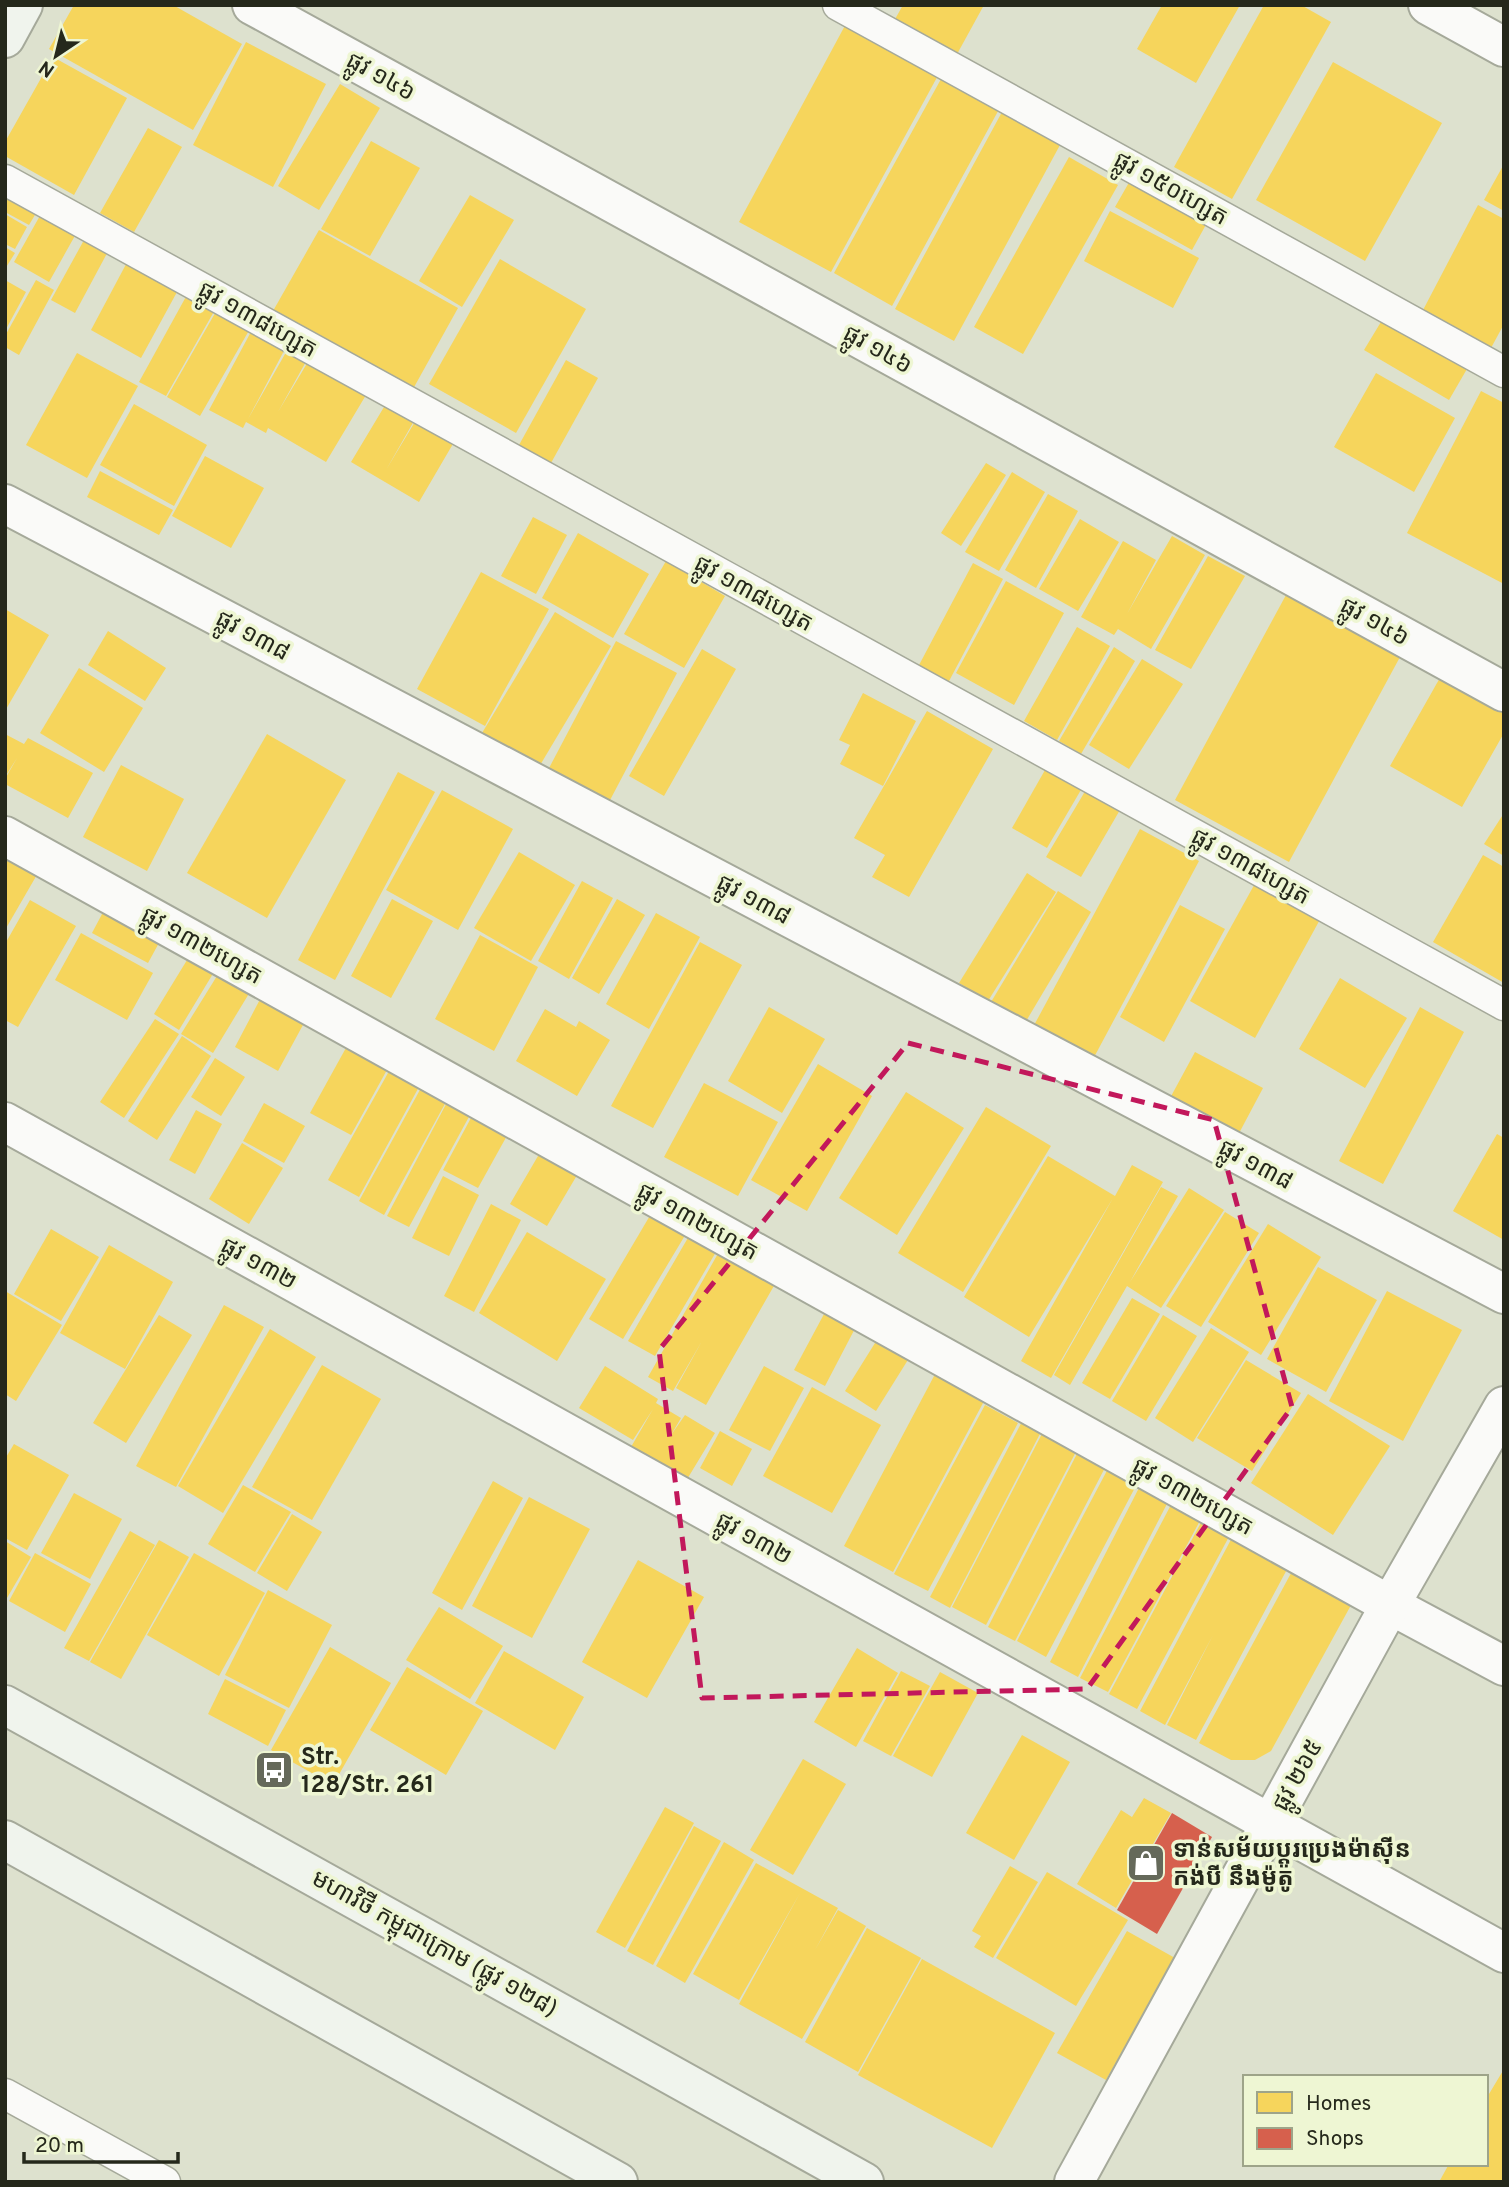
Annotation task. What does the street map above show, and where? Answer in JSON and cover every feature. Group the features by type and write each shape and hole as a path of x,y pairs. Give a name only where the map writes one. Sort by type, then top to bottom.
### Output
{"main road":[{"path":"5,38 23,5"},
{"name":"មហាវិថី កម្ពុជាក្រោម (ផ្លូវ ១២៨)","path":"5,1705 864,2182"},
{"path":"5,1840 618,2182"}],"street":[{"name":"ផ្លូវ ១៤៦","path":"252,5 1504,692"},
{"path":"1429,5 1504,47"},
{"name":"ផ្លូវ ១៣៨","path":"5,504 1504,1294"},
{"name":"ផ្លូវ ១៣២ហ្សេត","path":"5,836 1504,1666"},
{"name":"ផ្លូវ ១៣២","path":"5,1122 1504,1953"},
{"name":"ផ្លូវ ២៦៥","path":"1074,2182 1390,1605 1504,1406"}],"lane":[{"name":"ផ្លូវ ១៥០ហ្សេត","path":"838,5 1504,372"},
{"name":"ផ្លូវ ១៣៨ហ្សេត","path":"5,180 1504,1005"},
{"path":"5,2094 165,2182"}],"highlighted area":[{"path":"908,1043 1214,1120 1292,1407 1087,1689 702,1698 659,1350"}],"building: Homes":[{"path":"74,5 173,5 242,44 193,130 49,49"},
{"path":"903,5 984,5 956,56 894,21"},
{"path":"1162,5 1240,5 1196,83 1137,49"},
{"path":"1264,5 1301,5 1331,22 1232,199 1174,167"},
{"path":"848,20 941,70 831,272 739,222"},
{"path":"246,42 326,84 273,187 193,145"},
{"path":"53,57 127,98 74,195 5,156 5,142"},
{"path":"1333,62 1442,123 1365,261 1256,200"},
{"path":"946,70 1003,102 892,306 834,273"},
{"path":"340,84 380,108 319,210 278,186"},
{"path":"1002,112 1060,145 954,341 895,309"},
{"path":"148,128 182,147 134,232 100,213"},
{"path":"371,141 420,168 370,256 321,229"},
{"path":"1069,157 1118,185 1023,354 974,327"},
{"path":"1504,164 1504,211 1484,200"},
{"path":"1131,179 1208,221 1192,250 1115,207"},
{"path":"5,182 42,203 29,225 5,212"},
{"path":"470,195 514,220 462,307 419,281"},
{"path":"46,205 81,225 49,282 14,262"},
{"path":"1478,205 1504,219 1504,324 1491,348 1422,312"},
{"path":"1110,211 1199,258 1173,308 1084,261"},
{"path":"5,214 27,227 15,249 5,244"},
{"path":"319,230 458,308 413,389 273,311"},
{"path":"89,231 112,244 75,313 51,300"},
{"path":"5,247 15,253 5,269"},
{"path":"132,253 183,281 141,358 91,330"},
{"path":"500,259 586,309 516,433 429,384"},
{"path":"5,280 26,292 5,331"},
{"path":"36,280 54,290 19,355 5,347 5,336"},
{"path":"188,293 216,308 166,396 139,382"},
{"path":"218,308 251,327 200,416 167,397"},
{"path":"1387,312 1471,362 1449,400 1364,350"},
{"path":"253,328 286,347 248,419 289,347 308,358 278,412 312,355 369,390 326,462 268,428 266,433 246,422 243,428 209,410"},
{"path":"77,353 138,386 87,478 26,445"},
{"path":"566,360 598,378 551,463 519,445"},
{"path":"1376,373 1455,418 1414,492 1334,447"},
{"path":"1481,391 1504,403 1504,584 1407,533"},
{"path":"390,397 418,414 386,470 419,415 457,437 419,502 351,462"},
{"path":"134,404 207,445 174,506 100,465"},
{"path":"205,456 264,488 231,548 172,516"},
{"path":"986,463 1006,475 961,546 941,533"},
{"path":"100,471 173,510 159,535 87,497"},
{"path":"1012,472 1045,492 999,571 965,552"},
{"path":"1048,494 1078,511 1036,588 1005,570"},
{"path":"533,517 567,535 536,594 501,576"},
{"path":"1080,519 1119,542 1078,611 1039,589"},
{"path":"578,533 649,574 613,638 542,598"},
{"path":"1172,536 1205,555 1151,649 1118,629 1114,635 1081,617 1123,541 1156,560 1127,614"},
{"path":"1208,556 1245,576 1191,669 1155,650"},
{"path":"666,561 725,596 684,668 624,634"},
{"path":"973,563 1003,579 948,683 918,667"},
{"path":"481,572 549,609 485,726 417,689"},
{"path":"1006,581 1064,613 1014,705 956,673"},
{"path":"1286,595 1400,657 1289,862 1175,800"},
{"path":"5,609 49,635 5,711"},
{"path":"555,612 611,646 536,772 479,738"},
{"path":"1077,627 1110,646 1057,740 1024,721"},
{"path":"108,631 166,668 145,701 88,665"},
{"path":"616,641 677,673 609,802 548,770"},
{"path":"1114,647 1135,661 1081,754 1059,741"},
{"path":"702,649 736,669 664,796 629,776"},
{"path":"1142,659 1183,684 1129,769 1089,745"},
{"path":"79,668 143,708 104,772 40,733"},
{"path":"1441,676 1504,712 1504,733 1462,807 1390,766"},
{"path":"863,693 916,721 883,786 840,764 850,745 839,740"},
{"path":"927,711 993,749 909,897 872,877 885,855 854,838"},
{"path":"5,734 24,744 28,738 93,773 68,818 5,784 17,758 5,777"},
{"path":"267,734 346,780 267,918 187,873"},
{"path":"1049,763 1085,783 1047,848 1012,828"},
{"path":"121,765 184,799 147,871 83,837"},
{"path":"398,772 435,792 335,980 298,960"},
{"path":"1090,783 1124,803 1081,877 1046,857"},
{"path":"442,790 513,829 458,930 386,890"},
{"path":"1504,813 1504,856 1484,844"},
{"path":"1140,829 1199,861 1092,1061 1032,1029"},
{"path":"519,852 575,885 531,961 474,928"},
{"path":"1483,855 1504,867 1504,983 1433,942"},
{"path":"5,857 42,866 5,930"},
{"path":"1027,873 1056,892 988,1001 959,983"},
{"path":"1258,878 1323,914 1255,1038 1190,1001"},
{"path":"582,881 613,898 569,979 538,961"},
{"path":"1058,891 1091,912 1022,1028 988,1007"},
{"path":"110,899 166,930 148,963 92,933"},
{"path":"392,899 433,921 391,998 351,976"},
{"path":"617,899 645,915 599,994 572,978"},
{"path":"30,900 76,926 18,1027 5,1020 5,944"},
{"path":"1180,905 1225,929 1164,1042 1120,1017"},
{"path":"656,913 700,937 649,1029 606,1004"},
{"path":"81,933 153,973 127,1020 55,980"},
{"path":"480,935 538,967 494,1051 435,1019"},
{"path":"700,942 742,965 653,1128 611,1106"},
{"path":"195,947 220,962 179,1030 154,1014"},
{"path":"225,963 256,982 213,1053 181,1034"},
{"path":"1340,978 1407,1018 1365,1088 1299,1049"},
{"path":"266,988 310,1012 278,1071 235,1047"},
{"path":"769,1007 825,1039 782,1113 728,1081"},
{"path":"1420,1007 1464,1032 1383,1184 1339,1161"},
{"path":"545,1009 576,1027 579,1021 610,1040 577,1096 516,1061"},
{"path":"155,1019 179,1034 124,1118 100,1102"},
{"path":"182,1036 211,1056 157,1140 128,1121"},
{"path":"352,1037 393,1059 351,1135 310,1113"},
{"path":"1195,1052 1263,1088 1237,1137 1169,1100"},
{"path":"397,1057 426,1074 359,1197 328,1180"},
{"path":"215,1058 245,1077 221,1116 191,1097"},
{"path":"818,1064 872,1096 807,1211 751,1180"},
{"path":"427,1077 452,1091 384,1215 359,1201"},
{"path":"704,1083 778,1122 738,1196 664,1157"},
{"path":"454,1089 477,1102 409,1227 387,1216"},
{"path":"906,1092 964,1128 897,1235 839,1198"},
{"path":"264,1103 305,1126 284,1163 243,1141"},
{"path":"479,1103 514,1123 478,1188 443,1170"},
{"path":"986,1107 1051,1146 963,1292 898,1253"},
{"path":"196,1110 222,1124 195,1174 169,1160"},
{"path":"1497,1134 1504,1138 1504,1240 1453,1211"},
{"path":"242,1143 283,1168 249,1224 209,1199"},
{"path":"545,1144 583,1165 547,1226 510,1204"},
{"path":"1048,1156 1115,1196 1132,1165 1163,1182 1051,1378 1021,1361 1113,1198 1029,1337 964,1297"},
{"path":"443,1176 479,1195 449,1256 412,1238"},
{"path":"1161,1187 1178,1196 1130,1282 1189,1188 1224,1210 1161,1308 1127,1286 1070,1385 1054,1375"},
{"path":"658,1202 693,1222 623,1339 589,1319"},
{"path":"491,1204 521,1220 474,1312 444,1296"},
{"path":"1225,1212 1259,1233 1201,1327 1166,1306"},
{"path":"696,1224 723,1240 655,1356 628,1341"},
{"path":"1268,1224 1321,1257 1261,1355 1208,1322"},
{"path":"51,1229 99,1257 61,1321 14,1294"},
{"path":"527,1232 606,1279 557,1361 479,1313"},
{"path":"724,1243 779,1277 706,1405 676,1388 702,1341 673,1391 648,1377"},
{"path":"109,1245 173,1282 125,1369 60,1333"},
{"path":"1318,1267 1377,1300 1326,1392 1267,1359"},
{"path":"5,1291 62,1325 16,1401 5,1394"},
{"path":"1387,1291 1462,1330 1403,1441 1329,1401"},
{"path":"1132,1298 1160,1314 1110,1399 1082,1383"},
{"path":"831,1301 861,1317 825,1386 794,1370"},
{"path":"224,1305 264,1327 176,1487 136,1466"},
{"path":"159,1315 192,1335 126,1443 93,1423"},
{"path":"1163,1315 1197,1336 1146,1421 1112,1401"},
{"path":"885,1327 916,1347 876,1411 845,1391"},
{"path":"1211,1328 1249,1352 1193,1442 1155,1418"},
{"path":"270,1329 316,1357 223,1513 178,1486"},
{"path":"1246,1360 1301,1393 1252,1471 1197,1438"},
{"path":"942,1361 991,1388 893,1572 844,1546"},
{"path":"322,1365 381,1399 312,1520 252,1487"},
{"path":"605,1366 658,1399 656,1403 681,1418 671,1435 685,1415 715,1433 686,1481 631,1447 653,1409 633,1440 579,1408"},
{"path":"764,1366 804,1388 770,1451 729,1430"},
{"path":"812,1387 881,1425 832,1513 763,1476"},
{"path":"1308,1394 1390,1446 1333,1535 1251,1483"},
{"path":"985,1405 1018,1423 928,1591 894,1574"},
{"path":"1026,1414 1045,1424 950,1608 930,1597"},
{"path":"1046,1426 1080,1444 986,1625 952,1607"},
{"path":"720,1431 752,1449 732,1486 700,1468"},
{"path":"14,1444 69,1475 27,1550 5,1538 5,1459"},
{"path":"1081,1446 1109,1460 1015,1641 988,1627"},
{"path":"1111,1463 1140,1478 1046,1657 1017,1641"},
{"path":"493,1481 523,1498 462,1610 432,1593"},
{"path":"1142,1482 1170,1498 1078,1677 1050,1662"},
{"path":"243,1485 291,1512 255,1572 208,1544"},
{"path":"74,1493 122,1519 90,1579 41,1553"},
{"path":"529,1497 590,1529 532,1638 472,1606"},
{"path":"1173,1501 1202,1517 1108,1692 1080,1678"},
{"path":"292,1514 322,1532 287,1591 257,1573"},
{"path":"1204,1517 1232,1531 1137,1709 1109,1694"},
{"path":"130,1531 155,1545 89,1661 64,1648"},
{"path":"1235,1532 1292,1560 1196,1740 1167,1725 1213,1635 1165,1725 1140,1711"},
{"path":"159,1540 189,1557 121,1679 90,1662"},
{"path":"5,1541 31,1557 7,1598 5,1596"},
{"path":"35,1553 91,1584 65,1632 9,1601"},
{"path":"194,1553 265,1593 219,1676 147,1635"},
{"path":"638,1560 704,1597 647,1698 582,1662"},
{"path":"1296,1564 1356,1596 1271,1751 1255,1760 1231,1760 1199,1743"},
{"path":"268,1590 332,1625 289,1708 225,1675"},
{"path":"439,1607 503,1646 470,1699 406,1660"},
{"path":"330,1647 391,1683 333,1785 271,1750"},
{"path":"857,1648 898,1673 856,1747 814,1722"},
{"path":"504,1651 584,1697 555,1750 475,1703"},
{"path":"407,1667 483,1711 446,1775 370,1730"},
{"path":"901,1671 930,1686 891,1756 863,1741"},
{"path":"940,1672 978,1693 932,1777 893,1756"},
{"path":"225,1679 286,1710 268,1746 208,1714"},
{"path":"1022,1735 1070,1762 1014,1860 966,1833"},
{"path":"803,1759 846,1784 793,1875 750,1850"},
{"path":"1144,1798 1171,1813 1116,1908 1077,1884 1121,1810 1132,1817"},
{"path":"665,1807 694,1823 625,1948 596,1932"},
{"path":"694,1826 721,1841 653,1965 627,1951"},
{"path":"724,1842 754,1860 685,1983 656,1966"},
{"path":"756,1863 838,1908 815,1950 838,1910 866,1926 802,2039 739,2004 800,1893 739,2000 693,1974"},
{"path":"1010,1866 1038,1882 993,1958 974,1947 981,1936 972,1931"},
{"path":"1047,1872 1128,1920 1076,2006 996,1958"},
{"path":"867,1928 921,1958 858,2072 805,2042"},
{"path":"1127,1931 1175,1958 1106,2080 1057,2053"},
{"path":"922,1959 1055,2033 992,2148 858,2075"},
{"path":"1504,2069 1504,2182 1439,2182 1448,2166 1488,2166 1488,2096"}],"building: Shops":[{"path":"1172,1813 1212,1837 1157,1934 1117,1910"}],"place":[{"name":"Str. 128/Str. 261","path":"274,1770"},
{"name":"ទាន់សម័យប្តូរប្រេងម៉ាសុីន កង់បី នឹងម៉ូតូ","path":"1146,1863"}]}
